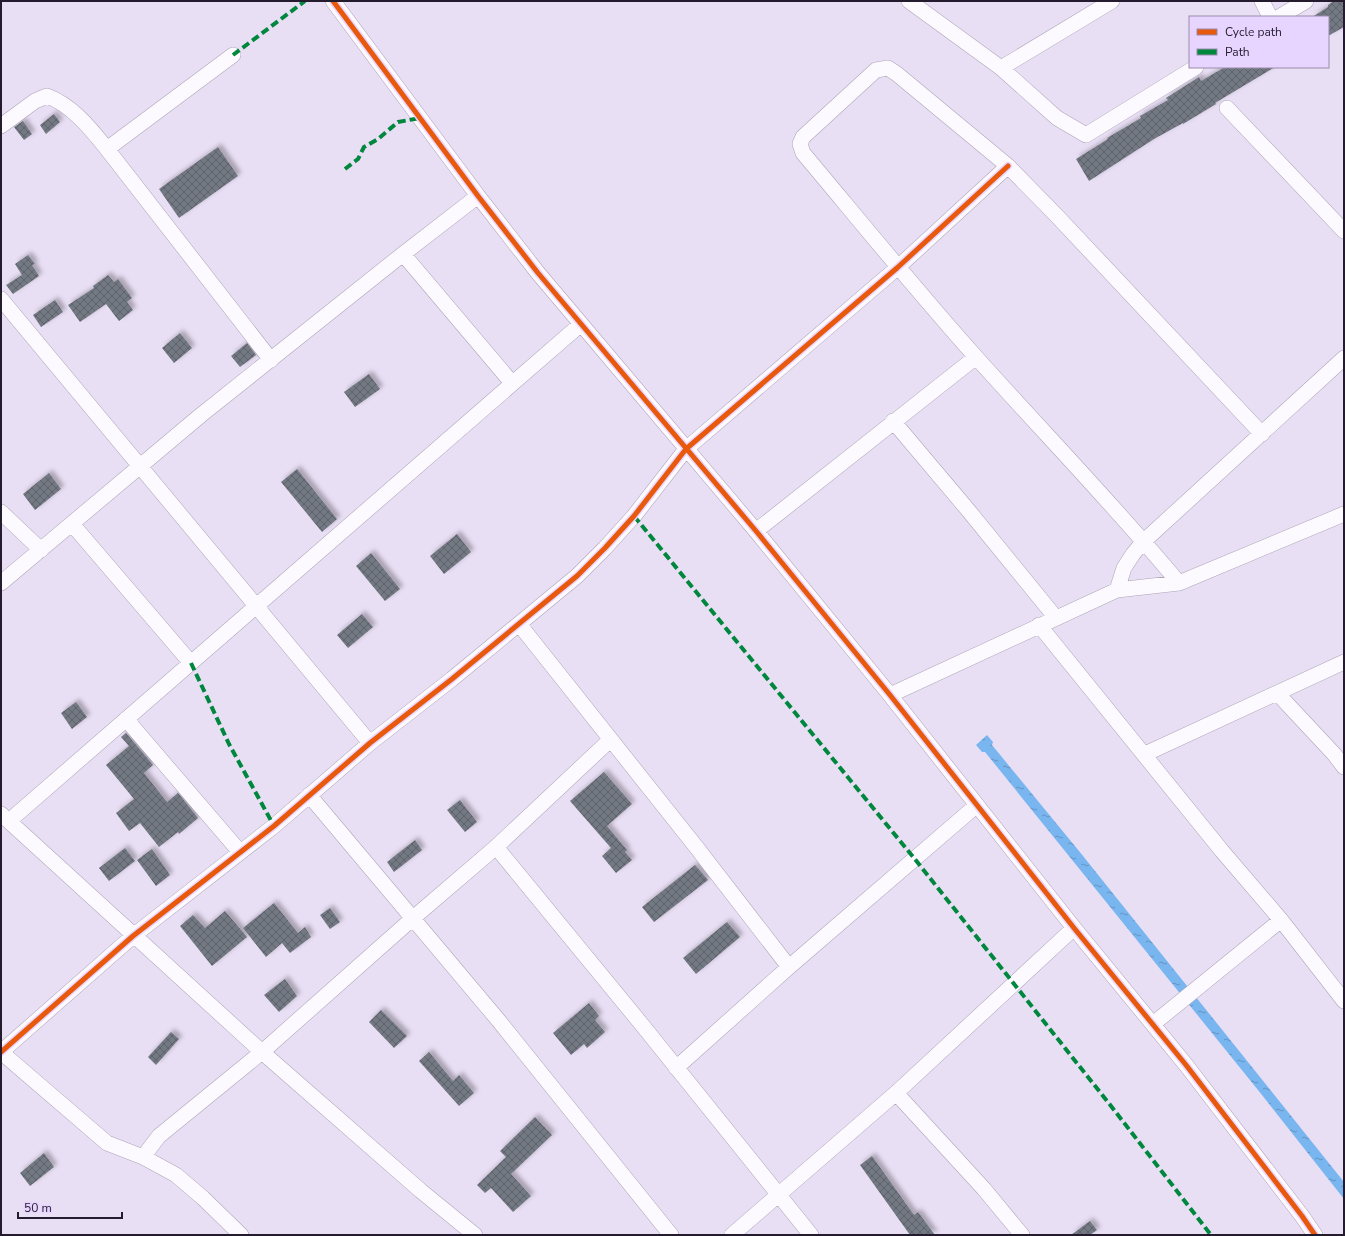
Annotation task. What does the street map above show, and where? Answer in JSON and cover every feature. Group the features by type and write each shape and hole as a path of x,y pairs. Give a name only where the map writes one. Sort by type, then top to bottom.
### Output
{"street":[{"path":"333,1 478,196 538,273 756,531 890,695 1074,928 1153,1024 1247,1144 1315,1235"},
{"path":"909,1 1001,68 1058,118 1086,135 1194,68"},
{"path":"1001,68 1112,1"},
{"path":"1262,1 1270,16"},
{"path":"1281,16 1306,1"},
{"path":"107,149 233,55"},
{"path":"1179,583 1144,541 897,268 803,153 800,144 803,137 876,70 888,68 898,74 1008,166 1056,214 1262,434"},
{"path":"1,126 35,101 47,96 57,100 73,112 94,132 271,360"},
{"path":"1227,108 1344,231"},
{"path":"241,1235 203,1198 176,1175 143,1157 107,1144 1,1052 133,936 240,852 370,743 452,679 577,576 606,548 634,516 686,449 897,268 1008,166"},
{"path":"1,583 201,415 478,196"},
{"path":"403,254 512,383"},
{"path":"1,299 257,605 370,743"},
{"path":"475,1235 421,1191 262,1052 5,818 126,719 581,324"},
{"path":"756,531 976,357"},
{"path":"1117,590 1124,568 1144,541 1344,358"},
{"path":"894,421 1056,618"},
{"path":"1,512 41,550"},
{"path":"890,695 1117,590 1179,583 1344,514"},
{"path":"72,524 191,663"},
{"path":"519,624 697,848 788,967"},
{"path":"1039,625 1145,754 1222,851 1281,920 1344,1001"},
{"path":"1145,754 1344,662"},
{"path":"1277,693 1339,750 1344,767"},
{"path":"126,719 240,852"},
{"path":"143,1157 159,1136 262,1052 412,919 496,848 610,740"},
{"path":"309,795 499,1021 671,1235"},
{"path":"676,1068 788,967 977,804"},
{"path":"496,848 643,1026 811,1235"},
{"path":"1153,1024 1281,920"},
{"path":"732,1235 896,1093 1074,928"},
{"path":"896,1093 984,1189 1022,1235"}],"water":[{"path":"987,735 993,742 992,745 1079,851 1344,1182 1344,1199 985,752 982,752 976,745"}],"building":[{"path":"1334,1 1344,1 1344,27 1329,35 1329,16 1314,16 1328,7 1328,5"},
{"path":"1223,68 1273,68 1183,124 1154,139 1089,181 1076,159 1108,139 1107,138 1141,118 1140,116 1168,100 1166,98 1199,77 1201,81"},
{"path":"54,114 60,122 46,134 40,125"},
{"path":"23,121 32,134 24,140 14,127"},
{"path":"218,147 238,176 179,218 159,189"},
{"path":"28,255 35,264 32,265 39,276 13,294 6,285 22,275 15,264"},
{"path":"108,275 114,282 118,279 132,298 127,302 133,310 119,321 106,304 80,322 68,305 94,288 93,286"},
{"path":"55,300 63,312 41,327 33,315"},
{"path":"180,333 192,348 174,363 162,348"},
{"path":"247,343 256,355 240,367 231,356"},
{"path":"369,374 380,389 355,407 344,392"},
{"path":"297,469 337,519 322,532 281,482"},
{"path":"49,473 61,489 35,510 23,494"},
{"path":"457,534 471,552 444,574 430,556"},
{"path":"371,553 400,589 385,601 356,566"},
{"path":"362,614 373,627 348,648 337,635"},
{"path":"76,702 87,717 72,729 61,713"},
{"path":"126,733 153,765 144,773 167,802 178,793 198,818 179,834 178,832 159,847 140,823 129,831 116,813 134,799 106,765 129,746 121,737"},
{"path":"604,772 632,804 607,826 627,850 625,852 632,860 616,873 602,856 611,848 570,801"},
{"path":"460,800 477,822 465,832 447,810"},
{"path":"415,840 422,850 394,872 387,862"},
{"path":"125,848 135,861 109,881 99,868"},
{"path":"152,849 170,875 156,886 137,860"},
{"path":"695,865 708,880 654,922 642,907"},
{"path":"274,903 298,933 305,927 311,937 290,953 282,943 266,957 243,928"},
{"path":"330,908 340,922 330,929 320,915"},
{"path":"225,911 247,937 212,966 180,926 193,915 205,928"},
{"path":"727,922 740,937 696,974 683,958"},
{"path":"285,979 297,996 279,1012 264,995"},
{"path":"589,1003 599,1016 595,1020 605,1032 587,1048 584,1044 571,1055 553,1033"},
{"path":"381,1010 407,1036 394,1048 369,1022"},
{"path":"171,1032 179,1039 156,1065 148,1057"},
{"path":"429,1052 453,1081 459,1075 474,1093 459,1106 419,1061"},
{"path":"535,1117 552,1135 511,1174 531,1196 513,1212 491,1188 485,1193 477,1185 506,1157 500,1151"},
{"path":"44,1153 54,1167 30,1186 20,1173"},
{"path":"872,1156 914,1215 918,1212 935,1235 910,1235 860,1165"},
{"path":"1090,1221 1097,1230 1090,1235 1071,1235"}],"marked path":[{"path":"233,55 305,1"},
{"path":"345,169 358,159 364,147 378,139 398,122 420,118"},
{"path":"634,516 914,858 1111,1106 1211,1235"},
{"path":"191,663 229,744 274,826"}],"cycle path":[{"path":"333,1 478,196 538,273 756,531 890,695 1074,928 1186,1065 1315,1235"},
{"path":"1,1052 133,936 274,826 370,743 452,679 577,576 634,516 686,449 897,268 1008,166"}]}
